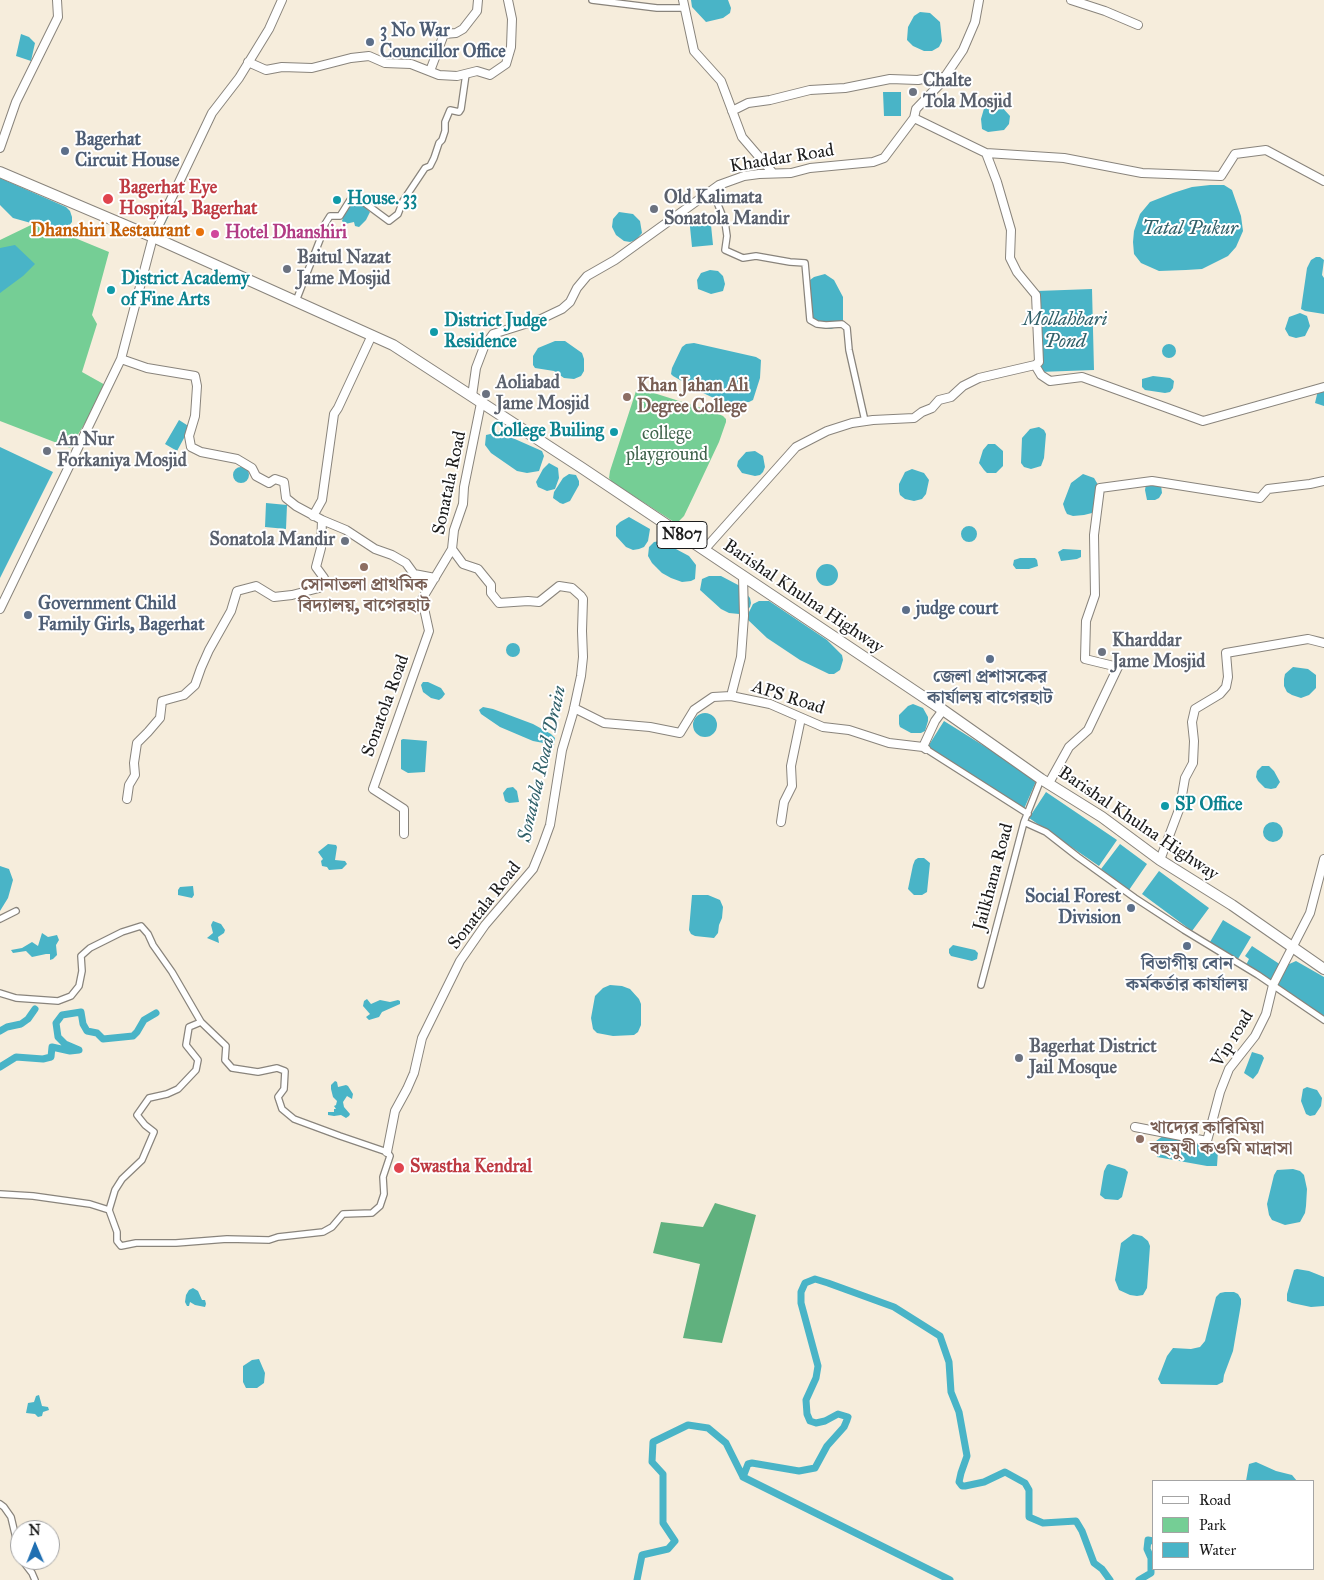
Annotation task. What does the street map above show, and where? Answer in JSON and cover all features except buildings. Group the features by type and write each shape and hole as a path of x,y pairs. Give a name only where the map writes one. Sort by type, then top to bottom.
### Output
{"highway":[{"name":"Barishal Khulna Highway","path":"0,172 153,237 393,345 943,710 1045,781 1102,817 1160,860 1232,905 1324,969"}],"street":[{"path":"0,148 16,102 58,17 57,0"},
{"path":"0,609 121,359 153,237 212,114 269,29 282,0"},
{"path":"430,71 444,34 456,33 463,29 478,11 478,0"},
{"path":"248,62 266,70 282,67 312,68 351,58 369,56 385,63 411,64 439,75 457,76 477,71 490,74 506,64 511,47 512,19 508,0"},
{"path":"592,0 657,8 684,4 694,51 721,81 742,137 773,174"},
{"name":"Khaddar Road","path":"472,396 476,368 484,347 493,334 541,319 562,309 570,302 577,288 587,276 615,260 719,185 744,176 791,173 810,168 873,162 884,158 914,118 916,109 944,78 970,38 979,0"},
{"path":"1071,0 1105,11 1138,26"},
{"path":"296,301 322,237 324,224 330,216 340,216 350,200 362,201 389,221 398,214 403,200 425,168 430,166 434,158 445,132 445,122 450,110 459,112 461,109 466,74"},
{"path":"732,111 748,103 770,100 810,90 845,88 890,79 918,80 936,76 944,78"},
{"path":"914,118 986,153 1064,158 1142,174 1221,176 1235,154 1266,150 1324,181"},
{"path":"704,550 796,447 834,428 865,421 914,418 932,408 939,400 951,397 963,386 979,378 1035,365 1039,362 1036,295 1017,272 1010,258 1012,230 986,153"},
{"path":"712,190 725,222 727,236 725,250 743,258 756,256 805,263 810,320 817,324 842,324 847,328 848,350 865,421"},
{"path":"313,516 322,500 334,414 372,335"},
{"path":"121,359 147,368 195,376 197,392 195,416 189,436 191,447 200,452 238,459 252,468 256,476 270,483 275,479 284,482 286,498 296,506 313,516 346,530 375,549 392,555 406,563 414,574 435,578"},
{"path":"1035,365 1041,375 1050,381 1082,377 1203,421 1324,386"},
{"name":"Sonatala Road","path":"387,1152 395,1111 408,1089 414,1073 422,1038 460,961 485,925 533,869 550,825 562,750 574,708 583,657 583,599 572,588 559,586 539,602 499,603 491,593 491,586 478,569 463,564 452,549 454,530 463,504 464,488 481,404"},
{"path":"1045,781 1069,747 1088,730 1118,667 1085,659 1086,621 1095,595 1094,535 1100,488 1152,481 1260,498 1268,489 1324,481"},
{"path":"127,799 128,785 135,775 134,764 137,743 160,718 162,701 184,695 195,685 200,668 231,611 237,591 256,586 274,597 292,595 319,588 324,578 316,567 321,548 322,520"},
{"name":"Sonatola Road","path":"404,834 404,809 373,789 428,630 422,599 452,549"},
{"name":"APS Road","path":"742,576 744,616 741,657 731,696 770,704 824,727 849,730 889,744 924,748"},
{"path":"1160,860 1180,807 1185,778 1193,763 1194,741 1192,722 1195,709 1220,694 1226,687 1228,677 1226,653 1308,639 1324,643"},
{"path":"574,708 604,722 650,727 680,734 694,710 713,697 731,696"},
{"path":"943,710 935,721 924,748 1028,814"},
{"path":"781,822 784,802 792,786 790,766 801,718"},
{"name":"Jailkhana Road","path":"981,985 1024,822 1045,781"},
{"path":"1024,822 1046,832 1143,903 1273,985 1324,1020"},
{"name":"Vip road","path":"1135,1127 1207,1141 1220,1092 1229,1069 1255,1036 1266,1014 1273,985 1310,913 1324,859"},
{"path":"0,919 16,911"},
{"path":"0,993 16,998 58,1001 71,996 79,986 82,971 81,956 90,948 122,932 142,926 201,1022 226,1046 225,1060 232,1068 258,1072 277,1068 285,1071 284,1088 278,1097 282,1109 294,1119 387,1152 390,1156 383,1177 384,1194 380,1206 372,1213 342,1214 332,1227 324,1232 278,1237 269,1240 227,1239 176,1243 136,1243 121,1246 117,1241 117,1232 109,1210 110,1201 122,1179 142,1160 154,1132 137,1115 149,1098 178,1089 196,1070 198,1060 186,1045 189,1027 201,1022"},
{"path":"0,1194 33,1196 90,1204 109,1210"},
{"path":"0,1504 12,1520"}],"green space":[{"path":"31,225 58,231 109,252 92,315 97,324 82,372 107,386 70,448 0,421 0,240"},
{"name":"college playground","path":"638,388 714,412 726,419 719,442 684,516 678,522 674,522 612,482 609,478"},
{"path":"715,1203 756,1215 722,1343 683,1338 700,1264 653,1253 661,1222 703,1227"}],"water":[{"path":"691,0 728,0 731,8 730,13 723,18 706,22 692,7"},
{"path":"920,12 930,13 940,22 942,41 939,47 932,51 924,51 913,46 907,40 908,27 914,16"},
{"path":"21,34 29,37 35,43 31,61 16,56"},
{"path":"883,92 901,92 901,116 884,116"},
{"path":"992,102 1000,105 1010,116 1009,124 1004,130 988,132 982,129 981,119 985,105"},
{"path":"0,178 66,207 70,211 72,222 67,228 56,230 13,218 0,205"},
{"name":"Tatal Pukur","path":"1224,185 1232,190 1241,216 1243,231 1236,247 1228,256 1202,269 1159,271 1141,263 1134,254 1134,231 1140,214 1150,202 1192,187"},
{"path":"352,202 361,203 370,212 366,220 359,227 355,226 354,222 345,224 342,221 345,211"},
{"path":"619,212 633,214 640,221 642,233 636,240 624,241 616,235 612,227 613,219"},
{"path":"710,215 713,245 692,247 689,217"},
{"path":"15,245 35,264 23,276 0,293 0,248"},
{"path":"1316,257 1324,260 1322,275 1324,278 1324,314 1301,309 1307,268 1311,260"},
{"path":"710,270 718,271 723,276 725,284 723,291 711,294 698,289 697,280 701,273"},
{"path":"825,274 834,280 843,297 843,322 831,329 821,328 813,321 807,289 810,280"},
{"name":"Mollahbari Pond","path":"1092,289 1094,370 1039,372 1037,291"},
{"path":"1300,313 1307,316 1310,326 1305,336 1296,338 1289,336 1285,329 1289,317"},
{"path":"555,341 565,341 582,353 584,371 581,376 574,379 564,378 554,371 535,368 533,356 538,348"},
{"path":"694,343 756,357 761,360 760,378 753,400 749,402 729,402 718,400 673,376 671,374 672,368 682,347 686,344"},
{"path":"1169,344 1174,346 1176,351 1174,356 1169,358 1164,356 1162,351 1164,346"},
{"path":"1153,376 1170,378 1174,381 1170,392 1145,390 1142,387 1142,379"},
{"path":"1319,386 1324,388 1324,406 1315,403"},
{"path":"179,420 190,427 177,451 165,444"},
{"path":"1039,427 1046,434 1044,458 1041,466 1031,469 1024,467 1021,463 1022,438 1030,429"},
{"path":"499,432 542,451 544,456 539,471 527,473 517,471 491,453 485,445 486,435"},
{"path":"988,444 995,444 1003,451 1003,466 996,473 987,473 979,463 983,450"},
{"path":"0,447 53,472 0,578"},
{"path":"755,451 763,456 765,467 763,472 755,476 742,473 737,466 738,461 746,452"},
{"path":"549,463 558,468 559,478 555,489 547,491 538,487 536,482 543,469"},
{"path":"241,467 249,475 241,483 233,475"},
{"path":"912,469 924,473 929,480 926,494 922,499 914,501 905,499 900,495 899,491 899,484 905,472"},
{"path":"569,474 576,475 579,485 570,501 563,504 553,498 554,492 563,478"},
{"path":"1083,474 1094,478 1100,488 1097,505 1092,513 1073,516 1067,514 1063,504 1071,483"},
{"path":"1146,484 1161,485 1162,493 1159,498 1147,500"},
{"path":"266,503 287,505 286,529 265,527"},
{"path":"629,517 650,529 648,541 644,547 633,550 626,547 616,536 616,526"},
{"path":"969,526 977,534 969,542 961,534"},
{"path":"661,541 689,556 696,565 695,579 682,582 671,578 662,573 652,563 648,556 649,547 654,542"},
{"path":"1063,549 1081,550 1081,557 1061,561 1058,552"},
{"path":"1035,558 1038,566 1029,569 1016,569 1013,565 1014,560"},
{"path":"827,564 835,567 838,575 835,583 827,586 819,583 816,575 819,567"},
{"path":"709,576 721,576 740,586 750,598 750,607 745,612 739,614 729,613 721,609 700,590 702,579"},
{"path":"759,601 769,601 827,640 842,655 843,660 840,670 834,674 829,674 800,660 767,638 746,618 753,604"},
{"path":"513,643 518,645 520,650 518,655 513,657 508,655 506,650 508,645"},
{"path":"1293,667 1308,669 1316,675 1316,688 1309,695 1301,698 1287,692 1284,686 1285,674"},
{"path":"423,682 428,682 441,688 445,694 439,700 431,698 423,692 421,685"},
{"path":"913,704 923,708 928,717 925,731 921,733 911,733 900,727 899,724 899,715 908,706"},
{"path":"483,707 533,724 555,738 554,745 533,741 500,727 481,714 479,710"},
{"path":"705,713 713,717 717,725 713,733 705,737 697,733 693,725 697,717"},
{"path":"944,721 1037,779 1024,809 927,748"},
{"path":"401,740 427,741 425,772 408,773 401,769"},
{"path":"1262,766 1269,766 1274,771 1280,782 1276,788 1265,788 1258,781 1256,777 1257,771"},
{"path":"513,787 517,791 519,802 509,803 505,801 503,793 507,788"},
{"path":"1046,792 1117,840 1099,866 1029,818"},
{"path":"1273,822 1280,825 1283,832 1280,839 1273,842 1266,839 1263,832 1266,825"},
{"path":"328,844 336,845 337,847 335,860 345,861 347,864 342,869 329,870 327,867 322,866 321,861 323,859 318,852"},
{"path":"1120,844 1147,864 1129,890 1101,869"},
{"path":"918,858 924,858 930,863 927,892 922,895 914,895 908,889 913,865"},
{"path":"0,866 9,869 13,880 8,898 0,911"},
{"path":"1159,871 1209,908 1192,931 1142,894"},
{"path":"193,886 194,895 192,898 178,895 180,887"},
{"path":"692,895 708,895 720,900 723,907 722,918 718,933 714,938 691,934 689,930"},
{"path":"1223,920 1251,937 1235,964 1207,947"},
{"path":"213,921 221,924 225,930 218,937 219,943 207,938 213,933 211,925"},
{"path":"42,933 48,937 57,935 59,940 56,945 57,955 53,959 50,960 50,954 32,957 26,951 13,953 11,950 22,948 32,942 38,946"},
{"path":"953,945 975,950 978,953 977,959 972,961 951,956 949,949"},
{"path":"1252,946 1281,965 1271,981 1246,965 1249,959 1245,956"},
{"path":"1296,961 1324,977 1324,1019 1278,988 1278,983 1287,965"},
{"path":"610,985 630,989 639,999 641,1004 641,1025 638,1032 634,1035 613,1036 597,1033 593,1029 591,1018 595,996 603,988"},
{"path":"367,999 371,1004 380,1000 390,1002 398,1000 400,1004 382,1012 379,1017 369,1020 366,1017 370,1014 363,1006 364,1001"},
{"path":"1252,1052 1262,1055 1264,1058 1258,1073 1253,1079 1244,1073"},
{"path":"335,1081 338,1087 348,1086 353,1094 352,1099 347,1096 343,1102 344,1107 350,1114 346,1118 341,1115 328,1115 328,1112 334,1112 334,1109 336,1109 334,1106 337,1101 333,1097 331,1089 331,1085"},
{"path":"1307,1087 1317,1090 1322,1098 1321,1106 1315,1115 1310,1116 1306,1114 1301,1101 1303,1089"},
{"path":"1163,1136 1214,1144 1218,1151 1217,1166 1157,1157 1156,1141"},
{"path":"1109,1164 1125,1169 1128,1172 1122,1197 1118,1200 1105,1199 1100,1195 1104,1171"},
{"path":"1293,1169 1300,1171 1304,1175 1307,1189 1305,1213 1300,1222 1285,1225 1272,1220 1267,1204 1277,1170"},
{"path":"1133,1234 1142,1236 1148,1241 1150,1246 1147,1288 1143,1295 1137,1296 1119,1290 1115,1280 1121,1243"},
{"path":"1297,1269 1324,1277 1324,1306 1311,1307 1287,1301 1287,1294 1294,1270"},
{"path":"193,1288 198,1291 202,1300 205,1300 205,1307 190,1302 189,1306 187,1306 185,1302 186,1295"},
{"path":"1220,1293 1238,1294 1241,1304 1233,1351 1223,1382 1217,1385 1161,1384 1158,1379 1167,1356 1173,1348 1191,1349 1200,1347 1205,1341 1216,1297"},
{"path":"259,1359 265,1373 264,1383 257,1388 246,1388 243,1382 243,1366 252,1360"},
{"path":"39,1395 42,1406 48,1407 49,1410 43,1412 42,1416 38,1417 35,1414 26,1413 28,1403 34,1402 36,1396"},
{"path":"1256,1462 1276,1471 1292,1475 1296,1480 1246,1480 1249,1464"}],"waterway":[{"path":"158,236 168,215"},
{"path":"0,1031 7,1027 21,1024 28,1019 35,1009"},
{"path":"0,1067 16,1057 43,1059 51,1057 52,1047 70,1051 79,1050 65,1044 58,1037 56,1023 62,1015 81,1012 83,1024 87,1031 97,1033 103,1039 133,1036 144,1020 156,1013"},
{"path":"743,1477 748,1464 752,1463 799,1471 815,1468 827,1446 844,1427 847,1420 848,1417 838,1414 825,1421 816,1423 810,1421 807,1414 806,1400 816,1378 818,1366 801,1303 801,1292 805,1283 815,1279 894,1307 940,1336 949,1362 951,1392 959,1412 967,1456 959,1482 962,1486 984,1482 1005,1472 1025,1483 1029,1490 1029,1517 1043,1523 1076,1521 1082,1531 1094,1563 1102,1569 1110,1580"},
{"path":"637,1580 642,1555 668,1549 675,1541 663,1523 663,1474 652,1462 653,1442 688,1425 708,1428 726,1443 743,1477 950,1580"},
{"path":"1139,1580 1151,1573 1151,1558 1147,1549 1148,1540 1152,1541"}],"place":[{"name":"3 No War Councillor Office","path":"370,42"},
{"name":"Chalte Tola Mosjid","path":"913,92"},
{"name":"Bagerhat Circuit House","path":"65,151"},
{"name":"Bagerhat Eye Hospital, Bagerhat","path":"108,199"},
{"name":"House. 33","path":"337,200"},
{"name":"Old Kalimata Sonatola Mandir","path":"654,209"},
{"name":"Dhanshiri Restaurant","path":"200,232"},
{"name":"Hotel Dhanshiri","path":"215,234"},
{"name":"Baitul Nazat Jame Mosjid","path":"287,269"},
{"name":"District Academy of Fine Arts","path":"111,290"},
{"name":"District Judge Residence","path":"434,332"},
{"name":"Aoliabad Jame Mosjid","path":"486,394"},
{"name":"Khan Jahan Ali Degree College","path":"627,397"},
{"name":"College Builing","path":"614,432"},
{"name":"An Nur Forkaniya Mosjid","path":"47,451"},
{"name":"Sonatola Mandir","path":"345,541"},
{"name":"সোনাতলা প্রাথমিক বিদ্যালয়, বাগেরহাট","path":"364,567"},
{"name":"judge court","path":"906,610"},
{"name":"Government Child Family Girls, Bagerhat","path":"28,615"},
{"name":"Kharddar Jame Mosjid","path":"1102,652"},
{"name":"জেলা প্রশাসকের কার্যালয় বাগেরহাট","path":"990,659"},
{"name":"SP Office","path":"1165,806"},
{"name":"Social Forest Division","path":"1131,908"},
{"name":"বিভাগীয় বোন কর্মকর্তার কার্যালয়","path":"1187,946"},
{"name":"Bagerhat District Jail Mosque","path":"1019,1058"},
{"name":"খাদ্যের কারিমিয়া বহুমুখী কওমি মাদ্রাসা","path":"1140,1139"},
{"name":"Swastha Kendral","path":"399,1168"}],"water label":[{"name":"Sonatola Road Drain","path":"543,764"}]}
